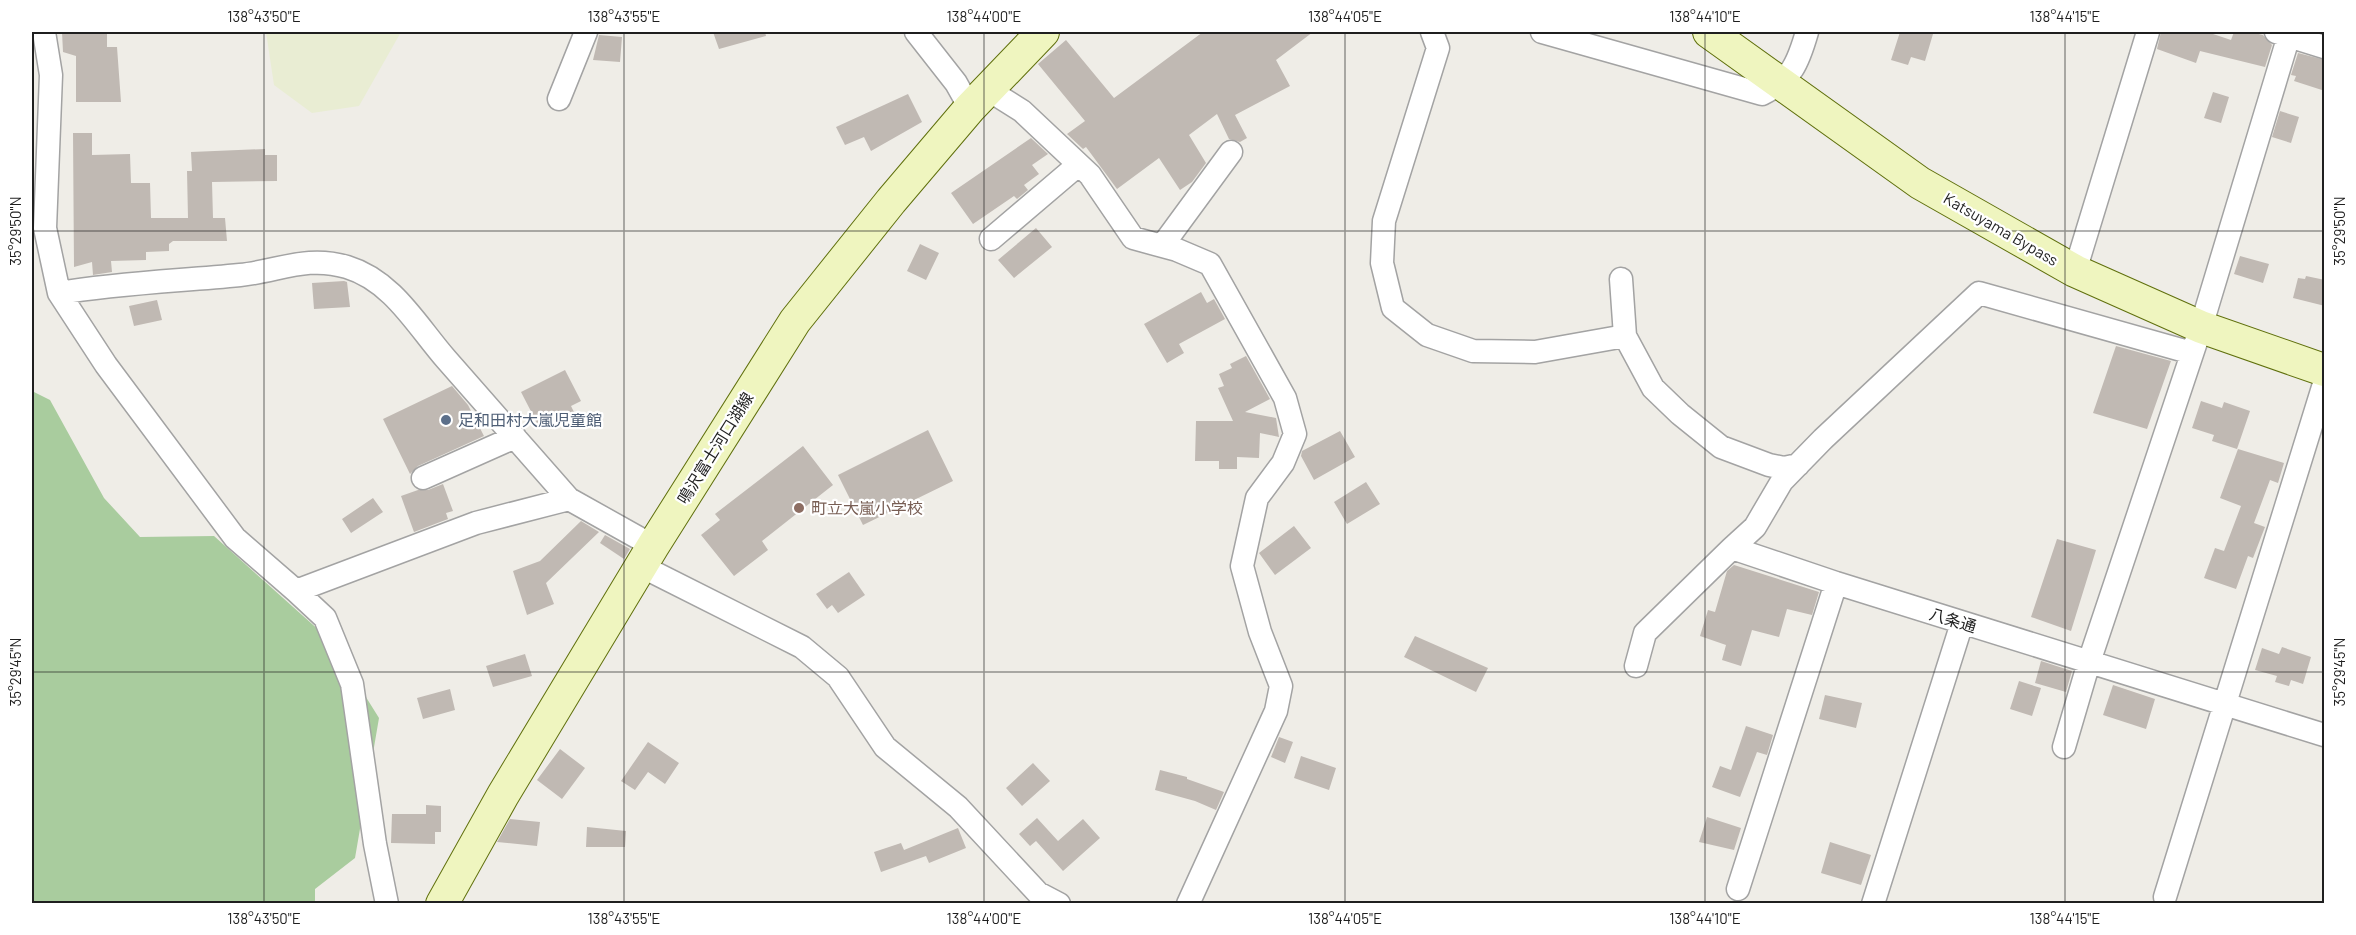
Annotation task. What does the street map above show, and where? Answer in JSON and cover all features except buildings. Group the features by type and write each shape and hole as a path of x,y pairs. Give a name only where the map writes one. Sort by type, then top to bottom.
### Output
{"main road":[{"name":"鳴沢富士河口湖線","path":"442,903 503,795 795,321 891,201 978,98 1043,32"},
{"name":"Katsuyama Bypass","path":"1709,32 1920,183 2196,340 2325,370"}],"street":[{"path":"44,32 51,75 45,228 59,293 106,365 235,538 325,618 352,684 375,844 387,903"},
{"path":"559,99 586,32"},
{"path":"916,32 956,83 978,98 1022,111 1096,183 1133,238 1210,264 1285,398 1295,434 1283,463 1257,498 1242,566 1260,632 1281,686 1276,711 1188,903"},
{"path":"1432,32 1438,48 1384,221 1382,263 1393,308 1427,334 1473,351 1535,352 1625,336"},
{"path":"1542,32 1762,94 1782,84 1800,56 1807,32"},
{"path":"2075,271 2148,32"},
{"path":"2064,747 2088,662 2196,340 2285,33 2325,47"},
{"path":"1162,246 1231,152"},
{"path":"992,239 1078,165"},
{"path":"59,293 105,285 243,275 306,261 348,267 380,285 412,314 438,350 569,499 648,557 802,647 838,676 885,747 958,807 1038,894 1059,903"},
{"path":"1620,279 1625,336 1653,388 1680,414 1721,447 1749,459 1784,468 1798,465"},
{"path":"1636,666 1645,633 1755,527 1782,481 1950,318 1979,293 2196,340"},
{"path":"2164,897 2325,384"},
{"path":"423,478 515,437"},
{"path":"296,591 476,523 569,499"},
{"name":"八条通","path":"1732,548 1962,623 2325,735"},
{"path":"1738,889 1836,583"},
{"path":"1873,903 1962,623"}],"green space":[{"path":"266,32 401,32 359,106 312,113 274,85"},
{"path":"32,391 50,400 104,498 140,537 214,536 331,641 379,718 355,858 315,889 315,903 32,904"}],"place":[{"name":"足和田村大嵐児童館","path":"446,420"},
{"name":"町立大嵐小学校","path":"799,508"}]}
